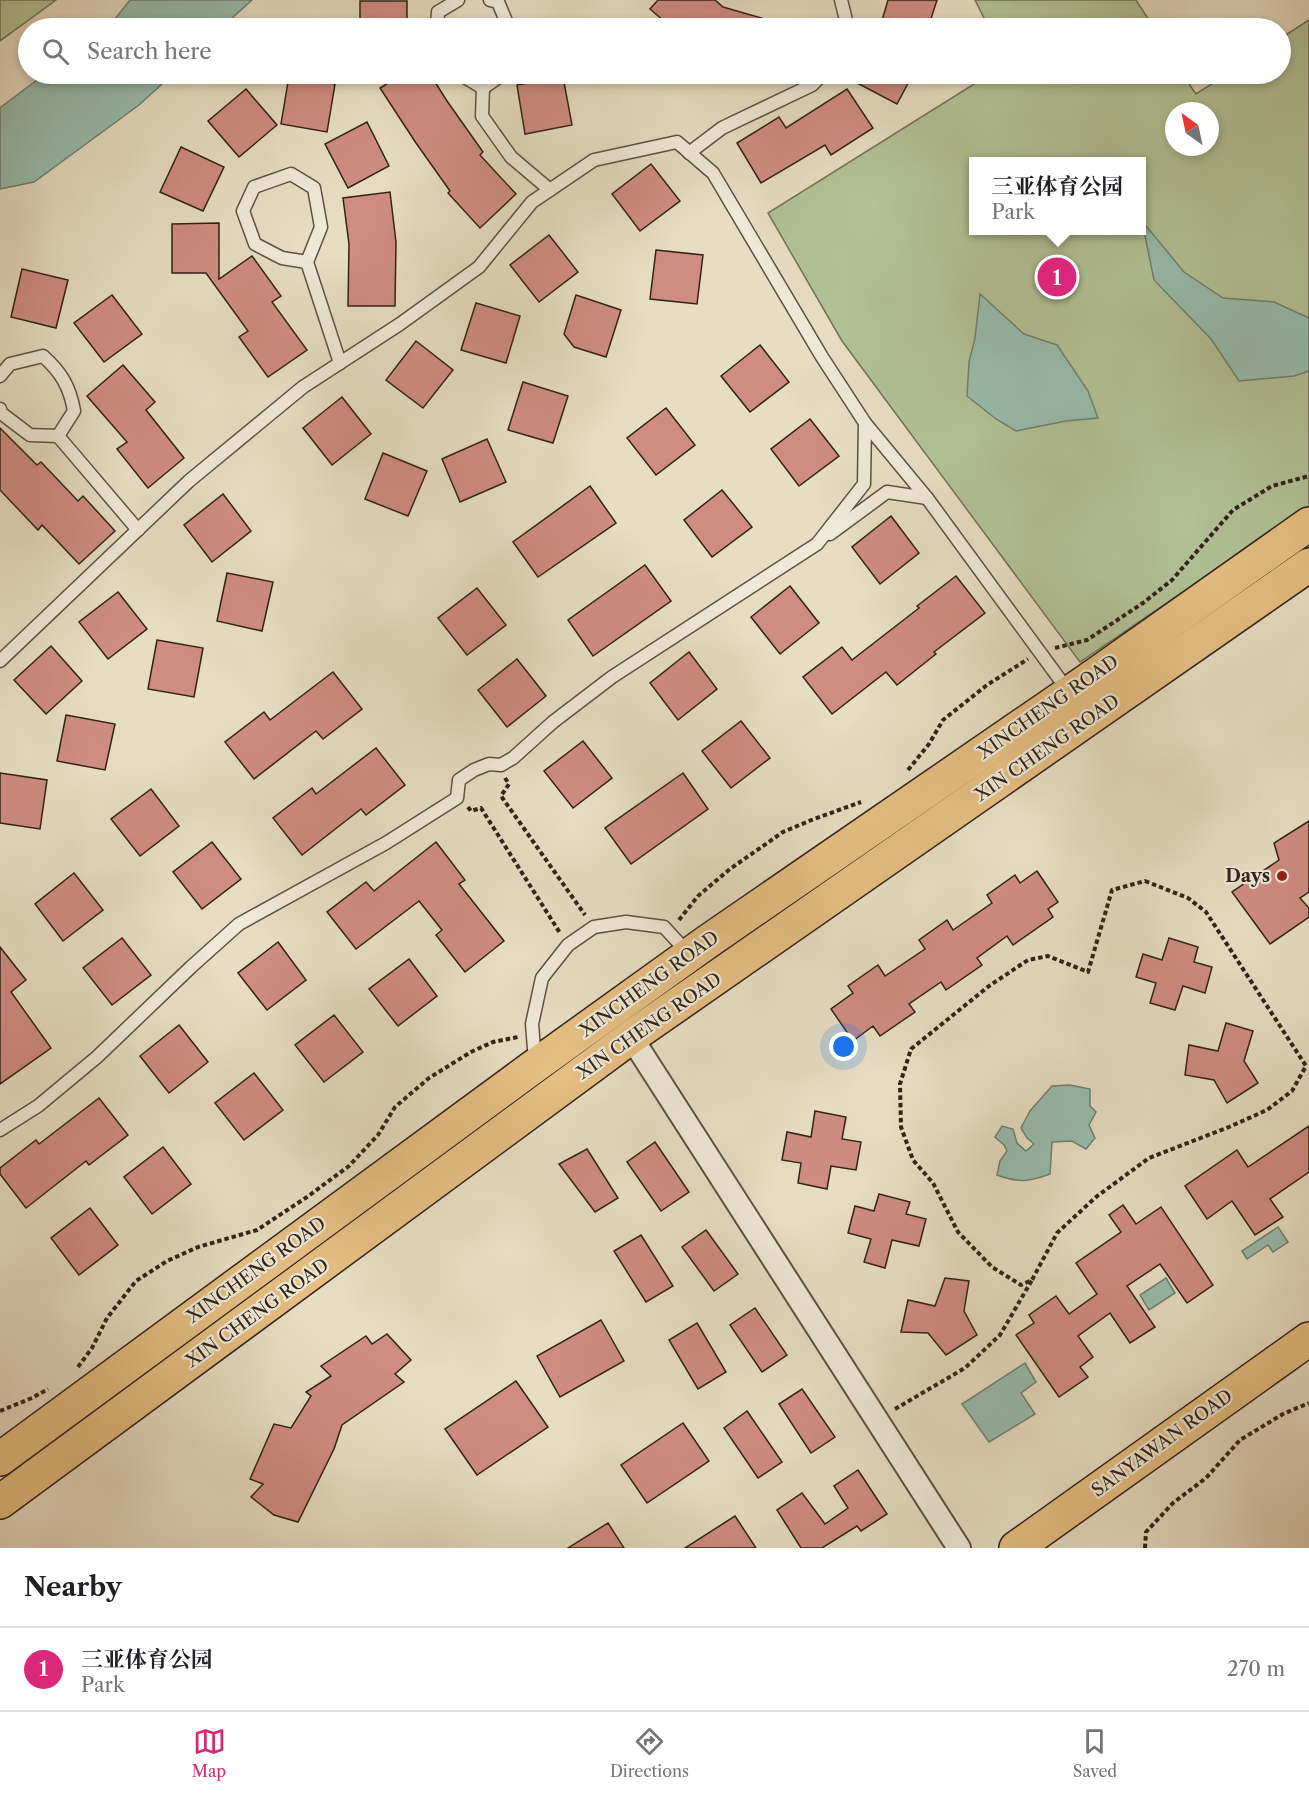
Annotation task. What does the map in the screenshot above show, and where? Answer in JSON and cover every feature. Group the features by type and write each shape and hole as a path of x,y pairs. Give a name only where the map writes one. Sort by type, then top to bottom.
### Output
{"main road":[{"name":"XINCHENG ROAD","path":"0,1458 534,1050 679,944 1069,692 1309,524"},
{"name":"XIN CHENG ROAD","path":"0,1503 631,1037 1309,565"},
{"name":"SANYAWAN ROAD","path":"1016,1548 1309,1339"}],"street":[{"path":"631,1037 959,1548"}],"lane":[{"path":"438,18 438,12 458,0"},
{"path":"490,0 498,2 505,18"},
{"path":"841,0 846,18"},
{"path":"476,84 483,88"},
{"path":"483,88 489,84"},
{"path":"689,153 722,128 813,84"},
{"path":"483,88 482,116 511,157 549,190"},
{"path":"0,661 189,481 303,387 400,324 479,267 532,202 594,160 677,142 713,173 822,357 865,423 927,498 1069,692"},
{"path":"307,262 282,258 255,244 243,211 254,187 291,174 314,188 321,227 307,262 340,363"},
{"path":"0,376 10,364 43,356 57,368 71,394 74,411 58,436"},
{"path":"0,409 30,435 58,436 138,530"},
{"path":"818,544 864,484 865,423"},
{"path":"0,1130 38,1106 97,1057 239,924 386,843 457,798 459,780 474,770 489,764 501,765 513,758 553,722 612,677 818,544 888,492 927,498"},
{"path":"534,1050 532,1024 542,978 568,945 594,927 626,921 664,927 679,944"}],"path":[{"path":"901,778 929,744 943,720 987,685 1040,652 1087,640 1172,580 1233,510 1272,486 1309,476"},
{"path":"496,764 509,784 501,796 594,927"},
{"path":"457,792 471,811 481,808 568,945"},
{"path":"679,944 698,896 730,869 783,832 863,802"},
{"path":"876,1420 965,1368 1000,1335 1032,1280 1057,1233 1096,1197 1149,1158 1267,1110 1292,1091 1306,1066 1206,912 1188,898 1145,880 1113,890 1088,972 1048,956 1028,960 989,986 911,1049 900,1084 901,1127 913,1160 933,1183 958,1232 992,1267 1020,1285 1032,1280"},
{"path":"74,1373 92,1348 106,1318 136,1281 166,1261 198,1247 256,1230 307,1197 349,1166 378,1135 395,1107 429,1078 471,1052 493,1042 534,1050"},
{"path":"0,1411 32,1398 49,1388"},
{"path":"1146,1548 1146,1532 1173,1503 1206,1478 1240,1440 1283,1414 1309,1403"}],"shaded area":[{"path":"0,0 56,0 31,18 18,18 18,28 0,41"},
{"path":"130,0 252,0 232,18 116,18"},
{"path":"975,0 1136,0 1148,18 984,18"},
{"path":"1309,20 1309,506 1080,662 842,341 768,213 974,84 1189,84 1196,94 1212,84 1291,84 1291,32"},
{"path":"32,84 162,84 139,105 34,182 0,189 0,108"},
{"path":"1146,226 1184,272 1223,298 1274,302 1309,318 1309,371 1294,376 1239,381 1211,339 1154,280 1145,235"},
{"path":"980,294 1024,334 1057,345 1088,391 1098,418 1066,421 1016,431 996,419 967,396 969,362 975,338"},
{"path":"1070,1085 1090,1089 1090,1106 1096,1112 1089,1125 1095,1138 1086,1149 1072,1141 1052,1142 1050,1174 1024,1180 997,1175 1000,1161 1007,1151 995,1137 1002,1126 1013,1129 1017,1143 1026,1151 1034,1144 1021,1128 1030,1111 1052,1086"},
{"path":"1278,1227 1288,1242 1273,1252 1268,1245 1247,1259 1242,1251"},
{"path":"1166,1278 1175,1293 1149,1310 1140,1295"},
{"path":"1025,1363 1036,1382 1021,1393 1035,1414 989,1442 962,1404"}],"building":[{"path":"658,0 715,0 723,7 761,18 660,18 650,9"},
{"path":"888,0 937,0 931,18 883,18"},
{"path":"360,1 407,1 407,18 360,18"},
{"path":"288,84 335,84 327,132 281,124"},
{"path":"387,84 436,84 483,152 480,155 516,194 480,228 448,193 450,191 380,88"},
{"path":"564,84 572,125 525,134 517,85"},
{"path":"859,84 908,84 897,104"},
{"path":"246,89 277,125 239,157 208,121"},
{"path":"847,89 873,128 831,155 825,145 761,183 737,143 779,117 786,128"},
{"path":"367,122 389,166 348,188 325,144"},
{"path":"181,147 224,167 203,211 160,192"},
{"path":"651,164 680,201 640,231 612,194"},
{"path":"390,192 396,242 395,306 348,306 349,244 343,198"},
{"path":"219,223 219,279 252,256 281,296 272,302 307,350 268,377 239,337 248,331 206,273 172,273 172,224"},
{"path":"549,235 578,272 539,302 510,265"},
{"path":"656,250 703,255 697,304 650,299"},
{"path":"22,269 68,280 56,328 11,317"},
{"path":"112,295 142,334 104,362 74,323"},
{"path":"576,295 621,310 606,357 574,347 564,334"},
{"path":"476,303 520,316 506,363 461,350"},
{"path":"416,341 453,370 423,408 386,380"},
{"path":"760,345 789,382 750,412 721,376"},
{"path":"123,365 155,402 146,410 184,458 148,488 117,449 127,442 87,396"},
{"path":"523,382 568,396 553,443 508,430"},
{"path":"342,397 371,434 332,465 303,428"},
{"path":"666,408 695,445 656,475 627,438"},
{"path":"810,419 839,456 799,486 771,449"},
{"path":"0,428 37,465 41,462 78,501 83,496 115,531 79,564 42,525 38,530 0,490"},
{"path":"487,439 506,482 460,502 442,459"},
{"path":"383,453 427,471 408,516 365,499"},
{"path":"590,486 616,523 538,577 513,542"},
{"path":"722,490 752,527 712,557 684,520"},
{"path":"223,494 251,531 212,562 184,525"},
{"path":"891,516 919,553 880,584 852,547"},
{"path":"645,565 671,601 593,656 568,620"},
{"path":"227,573 273,582 262,631 217,621"},
{"path":"956,576 985,613 934,652 936,654 897,685 886,672 832,714 803,677 842,647 852,660"},
{"path":"790,586 819,623 780,654 751,617"},
{"path":"477,588 506,625 467,655 438,618"},
{"path":"118,592 147,629 108,659 79,622"},
{"path":"157,640 203,648 194,697 148,689"},
{"path":"51,646 82,681 46,714 14,680"},
{"path":"689,652 717,689 678,720 650,683"},
{"path":"517,659 546,696 507,727 478,690"},
{"path":"333,672 362,709 323,739 316,731 254,779 225,742 264,712 270,720"},
{"path":"66,715 115,724 105,770 57,761"},
{"path":"741,721 770,758 731,788 702,751"},
{"path":"583,741 612,778 573,808 544,771"},
{"path":"376,748 405,785 366,815 361,809 302,855 273,818 312,788 316,794"},
{"path":"0,773 47,780 40,829 0,823"},
{"path":"683,773 708,809 631,864 605,828"},
{"path":"151,789 179,826 140,856 111,819"},
{"name":"Days","path":"1309,821 1309,892 1300,898 1309,908 1309,917 1270,944 1232,892 1279,860 1274,843"},
{"path":"212,842 241,879 202,909 173,872"},
{"path":"436,842 465,880 459,884 504,941 465,972 436,935 442,930 419,901 356,949 327,912 366,882 374,891"},
{"path":"1037,871 1058,902 1048,909 1053,917 1013,945 1007,936 977,958 982,965 946,990 941,982 909,1004 915,1012 880,1036 873,1026 853,1041 831,1009 853,993 848,986 878,965 885,976 925,949 919,940 947,920 953,930 992,903 987,895 1015,875 1020,883"},
{"path":"74,873 103,910 63,941 35,904"},
{"path":"122,938 151,975 112,1005 83,968"},
{"path":"1169,938 1198,947 1194,962 1212,967 1205,993 1183,986 1175,1010 1150,1003 1156,983 1136,977 1143,954 1162,960"},
{"path":"278,942 306,980 267,1010 238,973"},
{"path":"0,947 26,980 11,992 51,1048 0,1084"},
{"path":"409,959 437,996 398,1026 369,989"},
{"path":"334,1015 363,1052 324,1082 295,1045"},
{"path":"1226,1023 1253,1031 1244,1061 1258,1083 1227,1103 1214,1080 1185,1075 1189,1045 1218,1051"},
{"path":"179,1025 208,1062 169,1093 140,1056"},
{"path":"254,1073 283,1110 244,1140 215,1103"},
{"path":"99,1098 128,1135 89,1165 86,1161 26,1208 0,1174 0,1168 36,1140 39,1144"},
{"path":"815,1111 846,1117 842,1139 861,1142 856,1170 831,1166 827,1189 798,1183 801,1163 782,1160 787,1132 811,1137"},
{"path":"1309,1126 1309,1172 1270,1199 1283,1217 1255,1235 1232,1201 1207,1219 1185,1186 1237,1150 1248,1167"},
{"path":"655,1142 689,1192 661,1211 627,1162"},
{"path":"163,1147 191,1184 152,1214 124,1177"},
{"path":"587,1149 618,1198 595,1212 559,1164"},
{"path":"879,1194 910,1202 906,1214 926,1219 919,1246 892,1240 885,1268 864,1262 871,1239 848,1233 855,1206 874,1211"},
{"path":"1123,1205 1136,1224 1161,1207 1213,1285 1187,1303 1160,1264 1127,1286 1155,1327 1130,1343 1110,1313 1078,1336 1093,1357 1080,1367 1088,1377 1059,1397 1016,1335 1034,1323 1029,1315 1056,1296 1069,1314 1097,1294 1076,1263 1121,1232 1109,1215"},
{"path":"90,1208 118,1245 79,1275 51,1238"},
{"path":"706,1230 738,1274 714,1291 682,1247"},
{"path":"641,1235 673,1286 646,1302 614,1251"},
{"path":"945,1278 969,1281 964,1311 977,1335 946,1355 928,1333 901,1332 908,1300 935,1306"},
{"path":"755,1308 787,1355 762,1372 730,1325"},
{"path":"601,1320 624,1361 560,1397 537,1356"},
{"path":"697,1323 726,1372 698,1389 669,1340"},
{"path":"387,1334 411,1360 395,1374 404,1382 342,1425 334,1449 298,1522 274,1515 251,1497 263,1484 250,1479 274,1424 291,1428 311,1396 306,1392 331,1376 321,1366 366,1336 372,1344"},
{"path":"516,1381 548,1427 477,1475 445,1429"},
{"path":"802,1389 835,1437 811,1453 779,1404"},
{"path":"747,1411 782,1462 758,1478 724,1428"},
{"path":"683,1423 709,1461 647,1503 621,1465"},
{"path":"858,1470 887,1514 861,1531 857,1526 822,1548 801,1548 777,1510 802,1493 825,1524 848,1508 834,1486"},
{"path":"735,1516 756,1548 685,1548"},
{"path":"608,1523 624,1548 568,1548"}],"place":[{"name":"三亚体育公园","path":"1057,277"},
{"name":"Days","path":"1282,876"}]}
